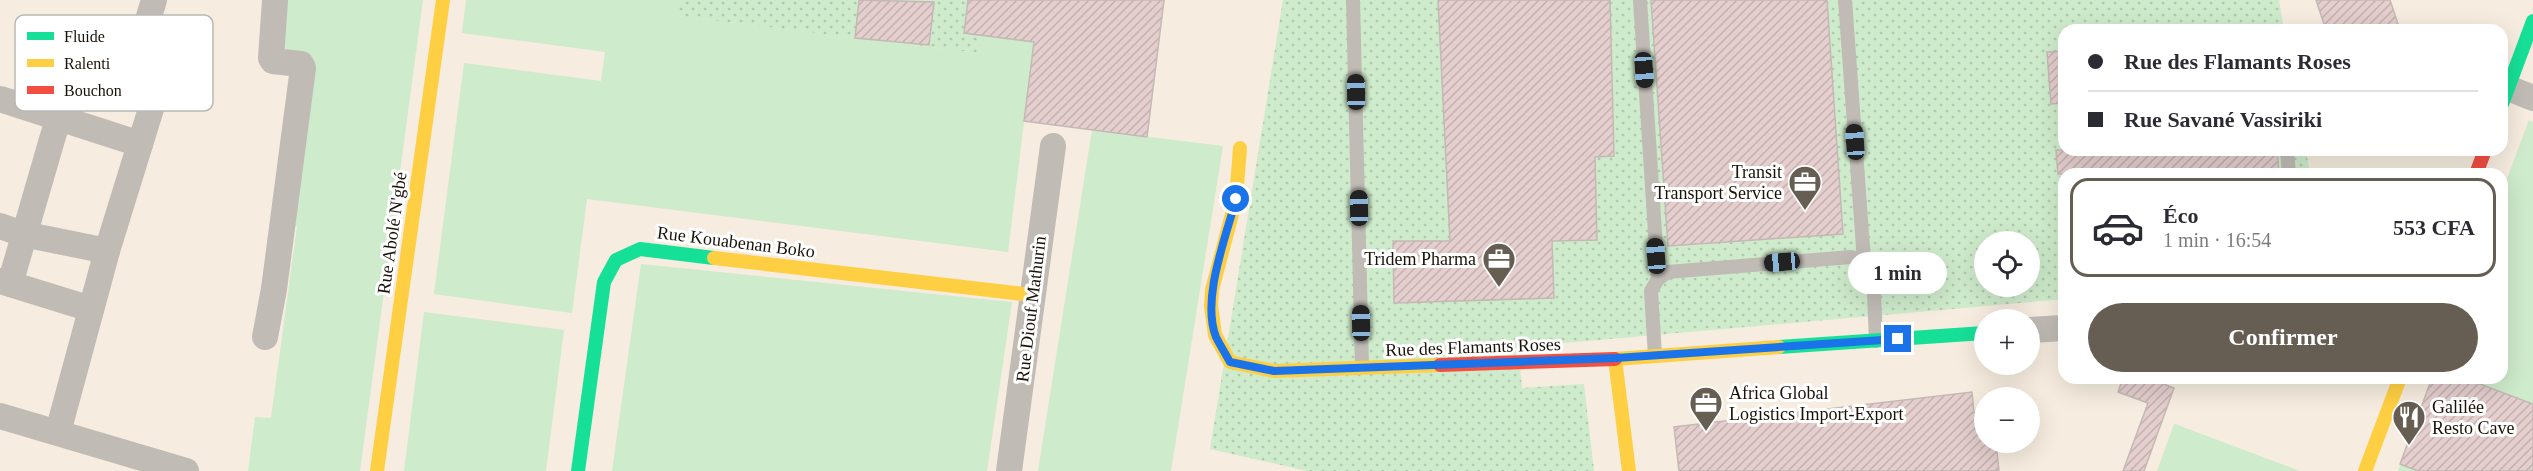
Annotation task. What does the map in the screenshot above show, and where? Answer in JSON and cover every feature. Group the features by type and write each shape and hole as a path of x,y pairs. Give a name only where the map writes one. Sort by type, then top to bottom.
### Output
{"street":[{"path":"150,15 154,0"},
{"path":"265,337 274,289 303,68 301,64 273,61 271,58 275,0"},
{"name":"Rue Abolé N'gbé","path":"378,471 443,0"},
{"path":"2508,88 2533,21"},
{"path":"2508,96 2533,98"},
{"path":"0,99 15,104"},
{"path":"37,111 140,144"},
{"path":"61,111 12,230 5,282 91,309"},
{"path":"58,432 107,250 150,111"},
{"name":"Rue Diouf Mathurin","path":"1009,471 1053,146"},
{"name":"Rue des Flamants Roses","path":"1239,148 1236,199 1212,290 1211,306 1215,335 1230,362 1274,371 1362,370 1655,356 1974,334"},
{"path":"12,230 107,250"},
{"name":"Rue Kouabenan Boko","path":"578,471 604,282 616,260 640,249 1032,295"},
{"path":"2040,329 2058,328"},
{"path":"1616,358 1629,471"},
{"path":"2365,471 2398,384"},
{"path":"0,416 186,471"}],"lane":[{"path":"1353,0 1362,370"},
{"path":"1640,0 1658,279"},
{"path":"1845,0 1864,261"},
{"path":"1655,356 1651,291 1658,279 1668,272 1851,257 1864,261 1873,270 1876,341"}],"green space":[{"path":"283,0 423,0 360,471 248,471 255,417 271,418 297,226 287,224 309,61 276,56"},
{"path":"466,0 680,0 678,16 979,53 986,0 1039,0 1008,252 587,199 572,313 434,294 464,63 601,81 605,52 462,33"},
{"path":"680,0 986,0 979,53 677,16"},
{"path":"1283,0 2279,0 2283,24 2058,24 2058,156 2307,156 2309,168 2058,168 2058,300 1518,347 1522,388 1584,384 1594,471 1307,471 1210,449"},
{"path":"2529,120 2533,122 2533,471 2398,471 2430,384 2508,384 2508,176"},
{"path":"1092,130 1223,146 1171,471 1038,471"},
{"path":"641,264 1012,302 987,471 612,471"},
{"path":"424,312 564,330 546,471 404,471"},
{"path":"2175,424 2300,471 2157,471"}],"building":[{"path":"859,0 934,2 929,45 855,38"},
{"path":"968,0 1164,0 1147,137 1024,121 1034,42 964,33"},
{"path":"1438,0 1610,0 1614,156 1595,157 1597,240 1552,241 1554,298 1394,303 1393,241 1450,241"},
{"path":"1651,0 1827,0 1843,234 1668,246"},
{"path":"2316,0 2390,0 2398,24 2324,24"},
{"path":"2058,51 2058,103 2051,104 2047,52"},
{"path":"2056,150 2058,150 2058,156 2278,156 2278,168 2058,168 2058,174"},
{"path":"2121,384 2164,384 2174,388 2144,471 2123,471 2148,403 2118,392"},
{"path":"2430,384 2480,384 2533,404 2533,471 2418,471 2400,464"},
{"path":"1972,392 1974,453 1997,453 1999,471 1679,471 1674,427"}],"traffic: fast":[{"path":"2508,88 2533,21"},
{"path":"578,471 604,282 616,260 640,249 714,258"},
{"path":"1779,347 1974,334"}],"traffic: slow":[{"path":"377,471 443,0"},
{"path":"1240,148 1236,199 1212,290 1211,306 1215,335 1230,362 1274,371 1440,365"},
{"path":"714,258 1032,295"},
{"path":"1629,471 1615,359 1779,347"},
{"path":"2365,471 2398,384"}],"traffic: jam":[{"path":"2478,168 2483,156"},
{"path":"1440,365 1615,359"}],"place":[{"name":"Transit Transport Service","path":"1805,211"},
{"name":"Tridem Pharma","path":"1499,288"},
{"name":"Africa Global Logistics Import-Export","path":"1706,432"},
{"name":"Galilée Resto Cave","path":"2409,446"}],"route":[{"path":"1236,199 1212,290 1211,306 1215,335 1230,362 1274,371 1362,370 1616,358 1898,339"}]}
